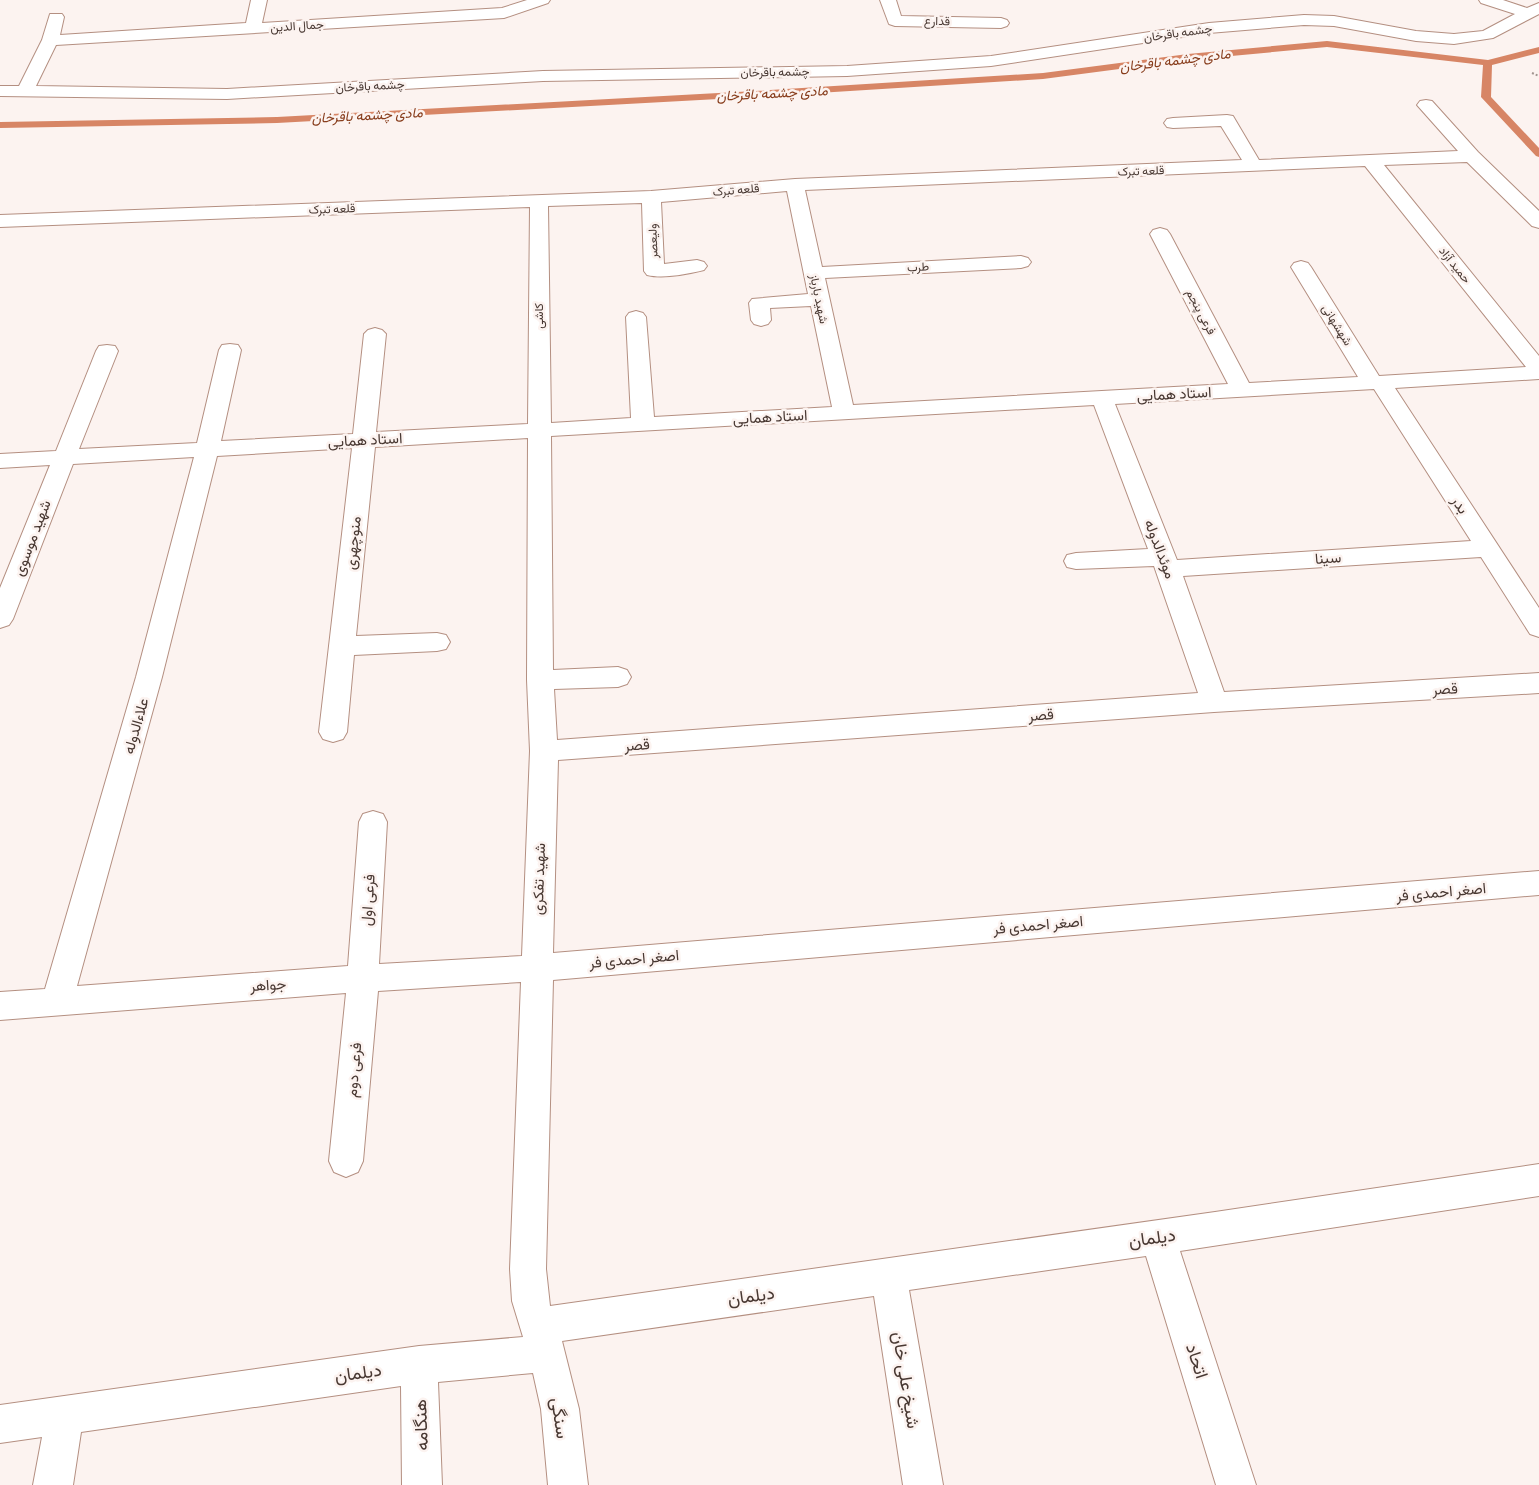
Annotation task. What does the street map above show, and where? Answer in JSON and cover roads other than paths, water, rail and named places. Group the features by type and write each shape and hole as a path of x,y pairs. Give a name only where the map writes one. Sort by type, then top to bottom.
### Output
{"street":[{"path":"253,29 259,0"},
{"name":"جمال الدین","path":"50,40 253,29 504,7 542,0"},
{"name":"قدارع","path":"888,0 895,20 1001,23"},
{"path":"1487,0 1533,11"},
{"name":"چشمه باقرخان","path":"0,91 227,94 543,76 847,71 991,61 1209,28 1304,20 1334,21 1416,36 1454,39 1487,35 1533,11"},
{"path":"25,91 50,40 56,17"},
{"path":"1426,105 1472,156 1539,222"},
{"path":"1173,123 1226,120 1254,166"},
{"name":"قلعه تبرک","path":"0,221 651,197 795,184 1472,156"},
{"name":"حمید آزاد","path":"1370,160 1539,372"},
{"name":"شهید بارباز","path":"795,184 844,413"},
{"name":"ولیعصر","path":"651,197 654,271 697,266"},
{"name":"کاشی","path":"539,201 540,430"},
{"name":"فرعی پنجم","path":"1160,234 1242,390"},
{"name":"طرب","path":"814,273 1021,262"},
{"name":"شهشهانی","path":"1301,267 1377,383"},
{"path":"760,320 759,303 819,299"},
{"path":"636,317 643,424"},
{"name":"منوچهری","path":"333,732 375,334"},
{"name":"علاءالدوله","path":"57,1001 146,694 208,449 230,350"},
{"name":"شهید موسوی","path":"0,619 63,457 107,351"},
{"name":"استاد همایی","path":"0,461 1377,383 1539,372"},
{"name":"بدر","path":"1377,383 1488,548 1539,628"},
{"name":"موئدالدوله","path":"1102,398 1165,563 1214,702"},
{"name":"شهید تفکری","path":"540,430 540,680 544,751 528,1269 530,1301 542,1340"},
{"name":"سینا","path":"1076,561 1165,563 1488,548"},
{"path":"342,646 437,642"},
{"path":"540,680 618,678"},
{"name":"قصر","path":"544,751 1214,702 1539,683"},
{"name":"فرعی اول","path":"363,978 373,822"},
{"name":"اصغر احمدی فر","path":"536,968 1539,883"},
{"name":"جواهر","path":"0,1006 363,978 536,968"},
{"name":"فرعی دوم","path":"346,1161 363,978"},
{"name":"دیلمان","path":"0,1424 419,1365 542,1340 889,1276 1539,1180"},
{"name":"اتحاد","path":"1158,1237 1236,1485"},
{"name":"شیخ علی خان","path":"889,1276 922,1485"},
{"name":"سنگی","path":"542,1340 560,1409 568,1485"},
{"name":"هنگامه","path":"419,1365 422,1485"},
{"path":"53,1485 65,1414"}],"waterway":[{"name":"مادی چشمه باقرخان","path":"0,125 277,120 755,94 1043,76 1188,57 1327,44 1488,63"},
{"name":"مادی چشمه باقرخان","path":"1488,63 1539,50"},
{"path":"1488,63 1486,97 1539,154"}]}
